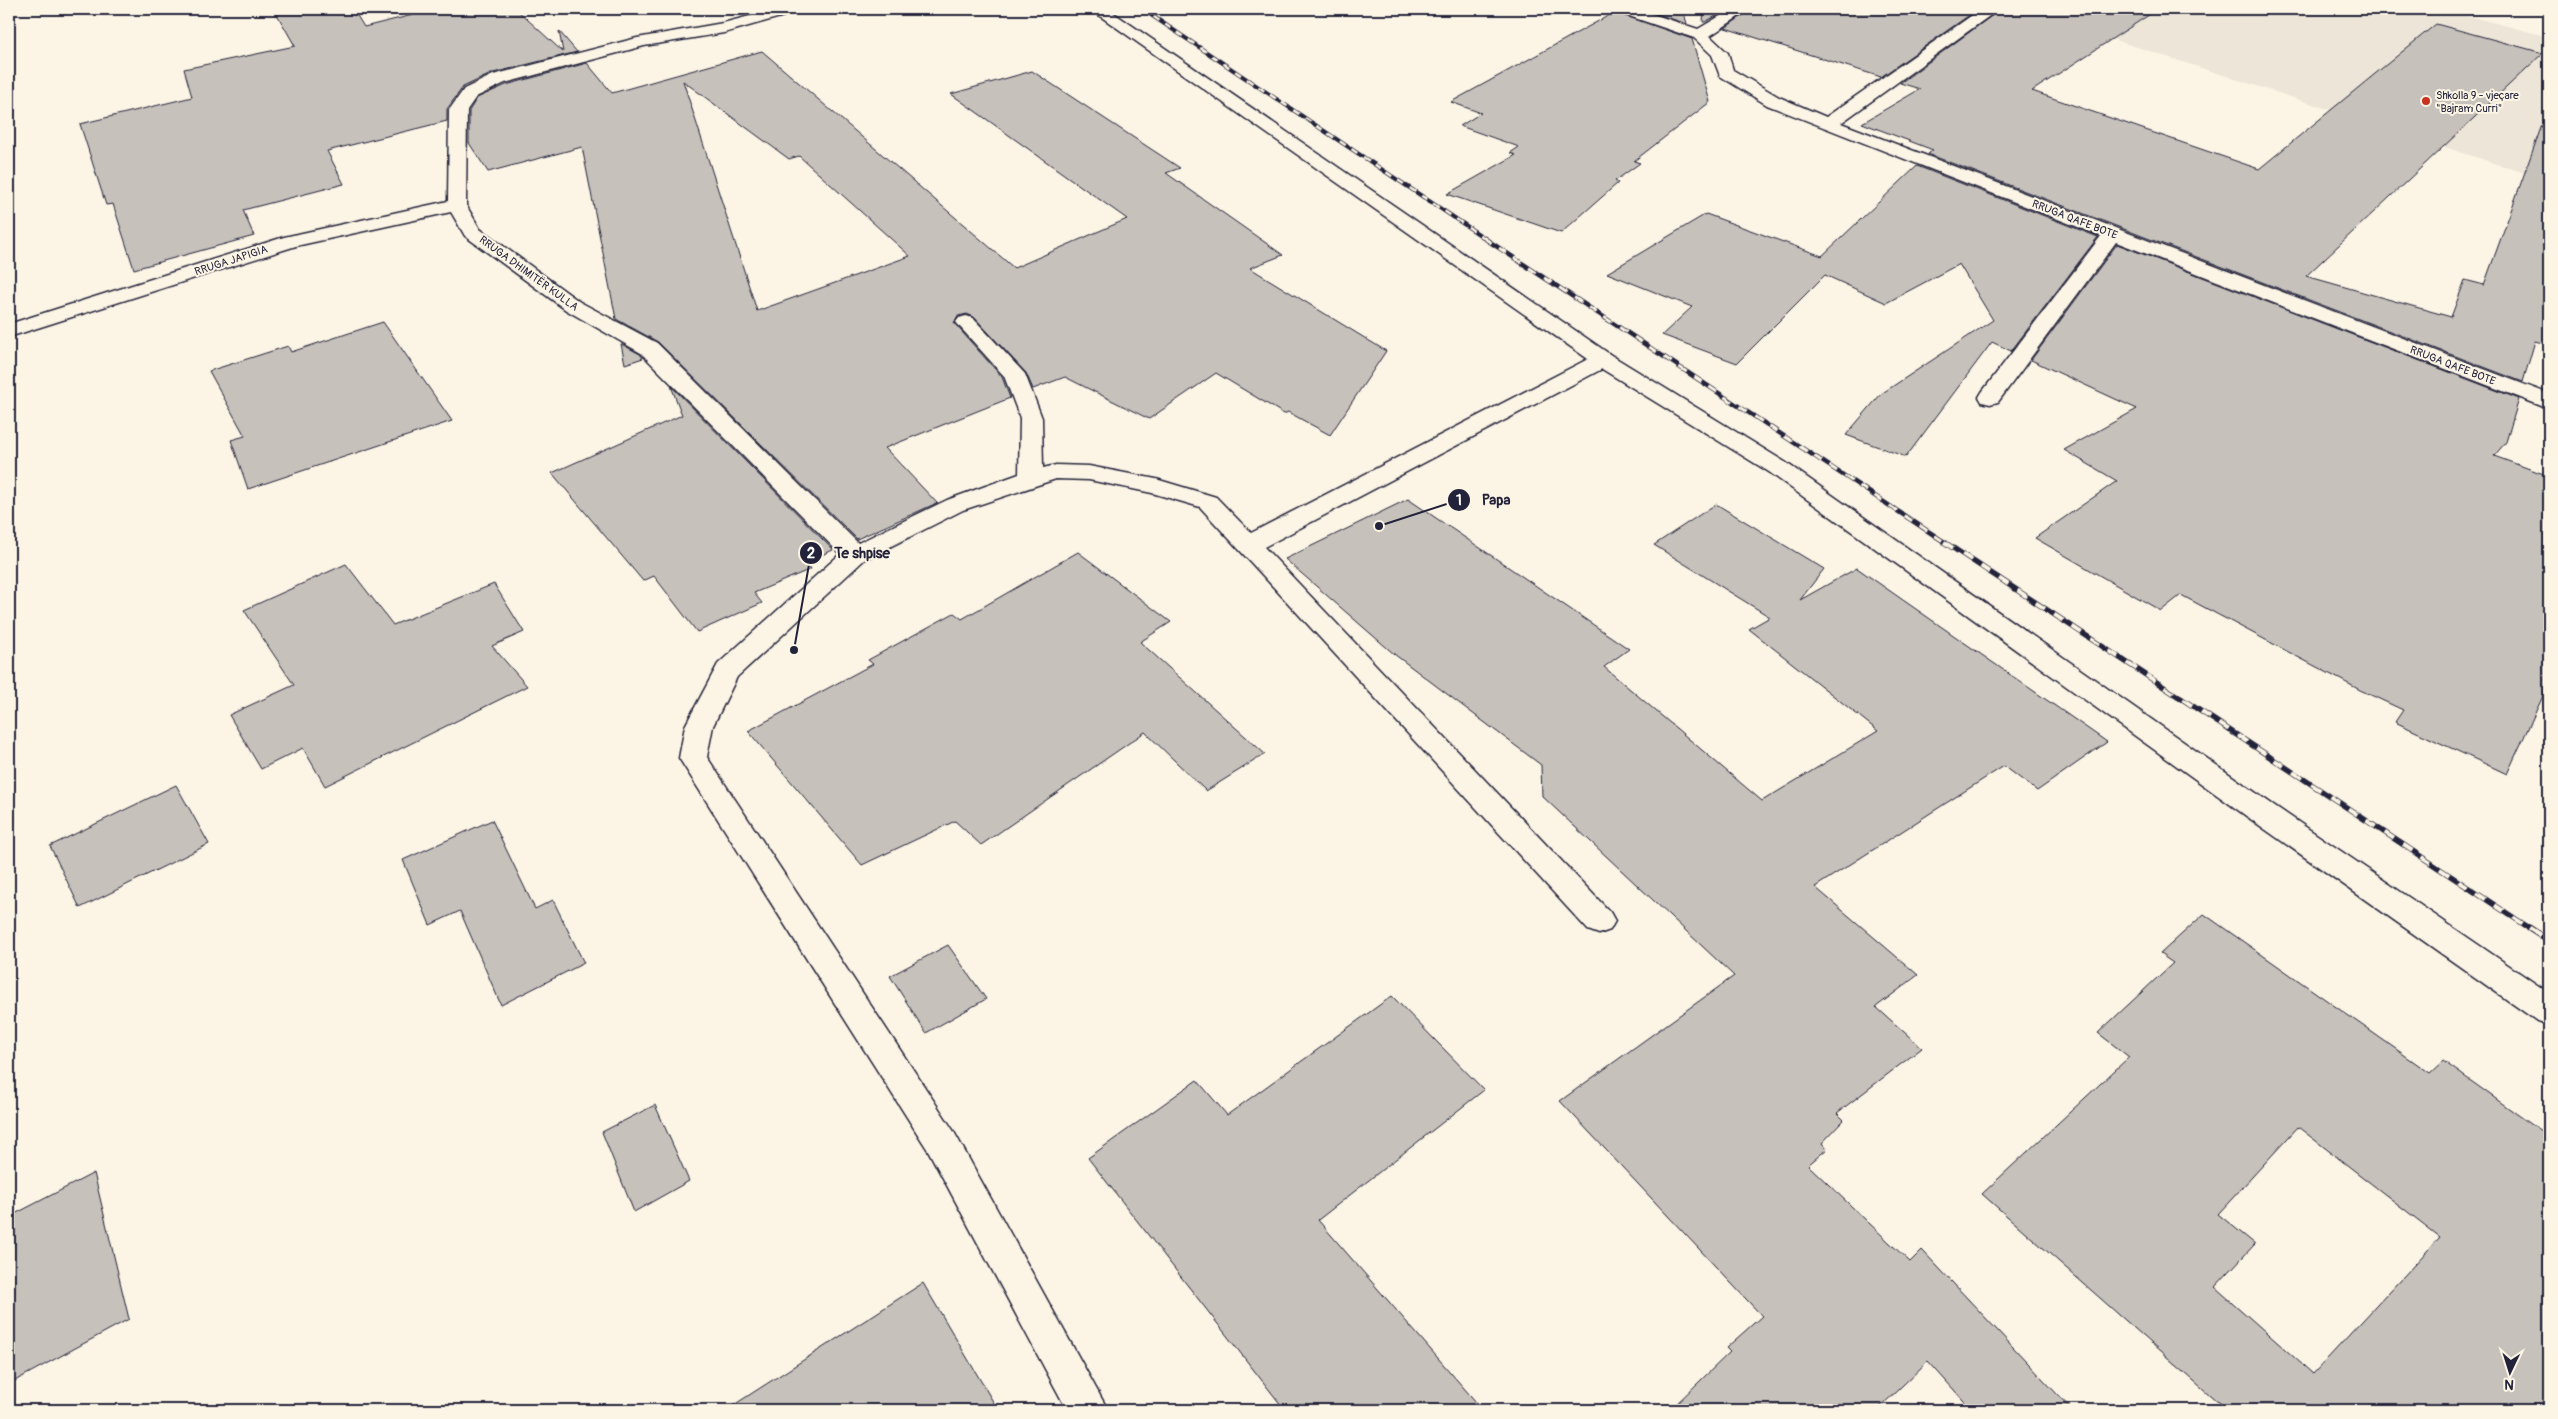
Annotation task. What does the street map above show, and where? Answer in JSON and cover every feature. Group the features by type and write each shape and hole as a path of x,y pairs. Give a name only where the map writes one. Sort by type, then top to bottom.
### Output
{"street":[{"name":"RRUGA DHIMITËR KULLA","path":"793,9 724,28 643,41 509,76 470,93 458,110 457,205 472,232 573,306 649,348 855,554"},
{"path":"1098,9 1603,360 1777,467 2259,810 2549,1011"},
{"name":"RRUGA QAFE BOTE","path":"1622,9 1700,35 1720,53 1726,74 1773,101 1828,124 2549,402"},
{"path":"1700,35 1742,9"},
{"path":"1828,124 1991,9"},
{"name":"RRUGA JAPIGIA","path":"9,331 291,241 457,205"},
{"path":"1990,398 2112,234"},
{"path":"966,322 1014,374 1031,418 1031,478"},
{"path":"1249,544 1603,360"},
{"path":"1088,1410 941,1141 693,758 699,726 727,671 855,554 955,505 1031,478 1056,472 1089,473 1156,486 1208,502 1599,920"}],"shaded area":[{"name":"Shkolla 9 - vjeçare \"Bajram Curri\"","path":"2047,9 2442,9 2549,37 2549,165 2537,177 2038,15"}],"building":[{"path":"274,9 353,9 364,27 437,9 516,9 563,52 559,31 577,52 493,73 463,87 447,109 447,121 327,151 344,184 243,210 254,236 134,269 113,204 106,205 80,124 192,97 184,69 295,46"},
{"path":"1642,9 1683,9 1687,24"},
{"path":"1704,9 1729,9 1703,22"},
{"path":"1752,9 1978,9 1881,77 1725,28"},
{"path":"2001,9 2158,9 2032,91 2259,169 2436,24 2543,53 2306,276 2451,317 2465,280 2484,285 2542,125 2549,126 2549,345 2535,341 2523,382 1928,154 1933,150 1862,123 1920,89 1900,83"},
{"path":"1615,12 1692,39 1710,102 1634,161 1640,163 1615,181 1618,183 1561,233 1447,194 1516,155 1510,153 1519,147 1460,126 1481,113 1451,102"},
{"path":"762,51 1014,268 1127,219 951,94 1032,71 1180,168 1166,173 1283,255 1250,268 1386,351 1330,435 1288,412 1284,414 1216,373 1149,419 1065,377 1033,389 1026,373 974,317 967,314 958,316 954,323 1002,377 1010,398 885,448 937,503 857,539 658,342 616,319 582,147 488,172 469,143 469,111 477,98 506,85 587,63 612,93","holes":["683,81 789,159 799,156 910,256 757,311"]},
{"path":"1917,166 2098,237 2011,351 1992,342 1906,457 1846,435 1881,394 1993,320 1959,264 1886,303 1825,275 1737,363 1662,335 1692,307 1607,273 1706,214 1822,256"},
{"path":"2117,244 2519,399 2506,442 2494,456 2549,476 2549,683 2507,774 2395,722 2403,710 2360,690 2181,595 2161,611 2035,538 2117,481 2064,450 2137,409 2031,360"},
{"path":"383,322 452,421 248,489 231,440 245,436 209,371 288,346 291,352"},
{"path":"621,344 640,354 643,358 625,364"},
{"path":"671,386 833,550 806,562 811,569 754,593 762,603 697,632 654,576 643,581 552,473 682,415"},
{"path":"1408,499 1629,649 1604,667 1762,801 1878,731 1749,629 1770,617 1654,545 1716,504 1824,569 1800,600 1857,568 2107,742 2037,791 2004,766 1815,887 1918,975 1876,1007 1922,1048 1837,1113 1844,1120 1822,1143 1827,1149 1808,1165 1910,1262 1922,1250 2072,1410 1972,1410 1928,1361 1877,1410 1670,1410 1730,1352 1726,1348 1762,1316 1560,1101 1734,976 1542,796 1541,765 1394,654 1285,559"},
{"path":"1078,552 1171,622 1140,642 1265,754 1206,791 1145,732 981,845 955,821 862,865 748,731 873,664 868,660 954,613 962,619"},
{"path":"346,564 393,625 494,584 524,632 492,646 527,686 325,786 303,748 261,769 229,715 294,685 244,610"},
{"path":"176,785 209,844 80,908 50,846"},
{"path":"492,820 535,909 553,900 584,963 501,1005 460,911 430,925 403,860"},
{"path":"2204,914 2430,1073 2443,1061 2549,1137 2549,1410 2227,1410 1982,1194 2129,1057 2098,1033 2173,963 2160,954","holes":["2298,1127 2440,1237 2313,1374 2215,1287 2255,1244 2218,1214"]},
{"path":"948,945 986,999 926,1033 890,976"},
{"path":"1392,996 1484,1090 1318,1220 1483,1410 1285,1410 1088,1158 1197,1080 1227,1115"},
{"path":"655,1105 689,1181 634,1212 602,1132"},
{"path":"94,1173 129,1319 9,1384 9,1217"},
{"path":"923,1283 998,1410 726,1410"}],"railway":[{"path":"1142,9 1486,239"},
{"path":"1484,238 1946,543"},
{"path":"1944,542 2531,929"},
{"path":"2529,928 2549,941"}],"place":[{"name":"Shkolla 9 - vjeçare \"Bajram Curri\"","path":"2426,101"},
{"name":"Papa","path":"1379,526"},
{"name":"Te shpise","path":"794,650"}]}
